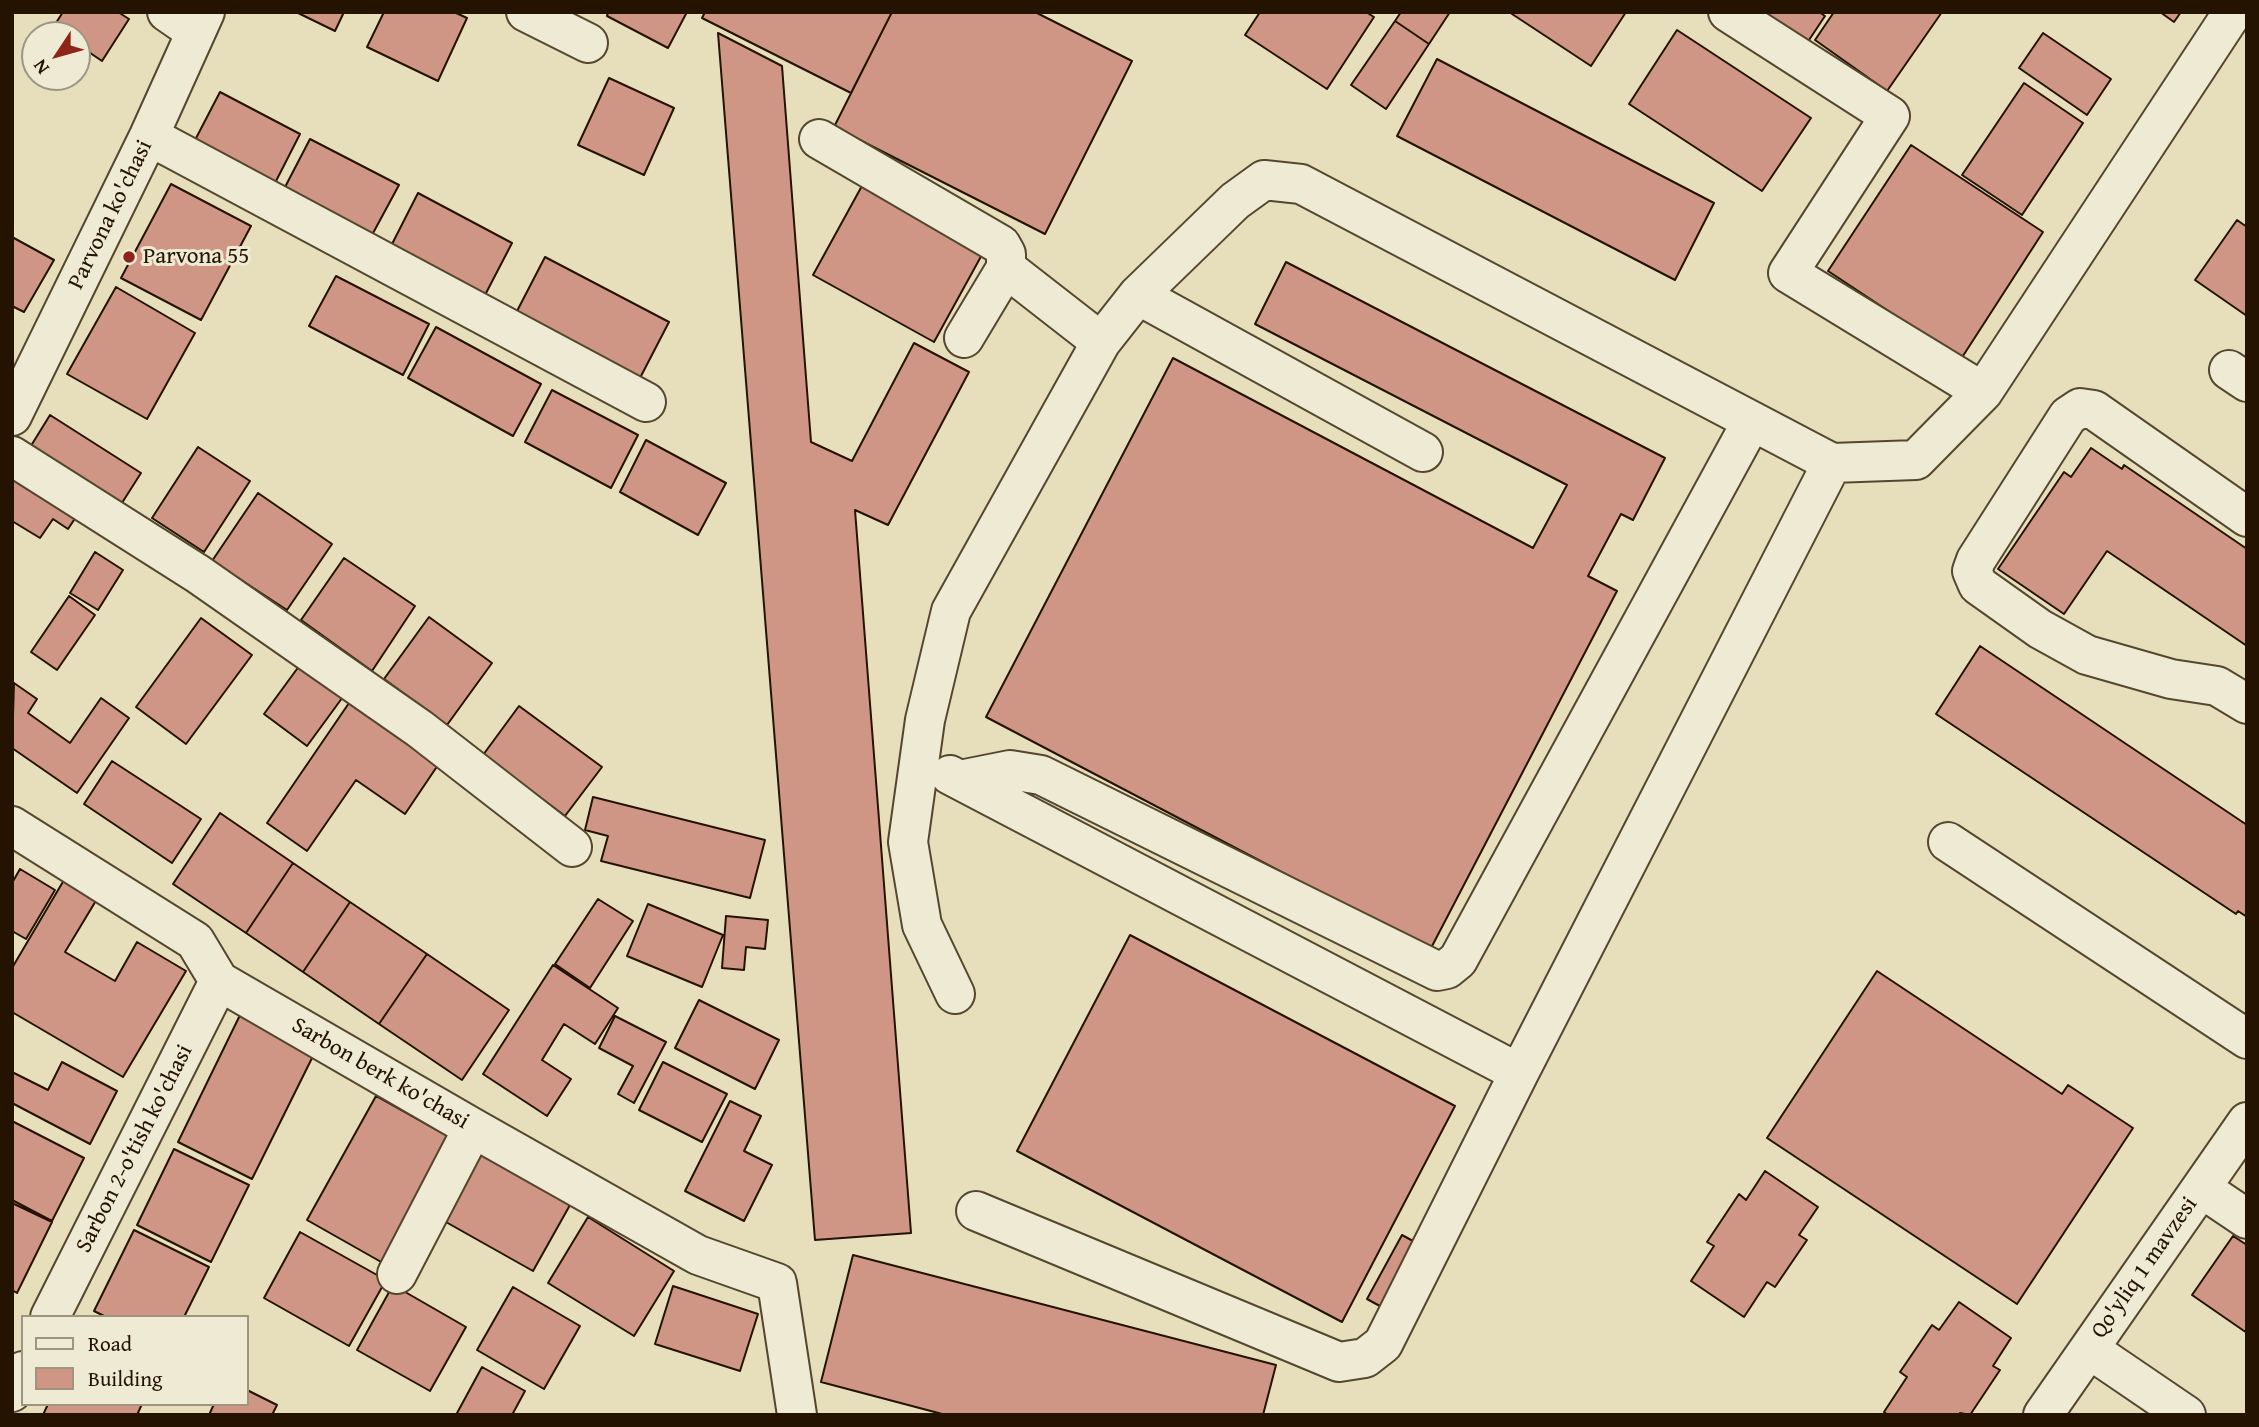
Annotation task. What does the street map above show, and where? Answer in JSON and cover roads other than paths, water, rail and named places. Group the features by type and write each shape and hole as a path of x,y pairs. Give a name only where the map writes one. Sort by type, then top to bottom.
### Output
{"street":[{"path":"526,12 588,43"},
{"path":"1728,12 1890,116 1788,273 1983,392"},
{"path":"955,994 922,925 908,842 925,720 951,611 1101,342 1138,295 1235,201 1264,180 1301,184 1832,463 1916,460 1983,392 2233,12"},
{"name":"Parvona ko'chasi","path":"12,416 149,136 189,19"},
{"path":"149,136 646,402"},
{"path":"819,139 1001,245 1006,254 1006,268 964,338"},
{"path":"1006,268 1101,342"},
{"path":"1138,295 1423,452"},
{"path":"2247,517 2094,410 2080,408 2068,416 1976,560 1972,571 1978,585 2040,629 2087,655 2171,679 2217,686 2247,704"},
{"path":"960,780 1010,770 1041,775 1437,971 1447,969 1458,960 1752,421"},
{"path":"12,456 198,574 376,698 572,847"},
{"path":"976,1211 1339,1362 1366,1358 1383,1344 1832,463"},
{"path":"918,758 1519,1073"},
{"name":"Sarbon berk ko'chasi","path":"12,826 195,941 219,981 698,1255 776,1283 797,1415"},
{"path":"1948,842 2247,1040"},
{"name":"Sarbon 2-o'tish ko'chasi","path":"51,1315 219,981"},
{"name":"Qo'yliq 1 mavzesi","path":"2043,1415 2247,1122"},
{"path":"397,1274 473,1128"},
{"path":"2201,1188 2247,1219"},
{"path":"2089,1349 2186,1415"},
{"path":"12,1392 21,1375"}],"place":[{"name":"Parvona 55","path":"129,257"}]}
